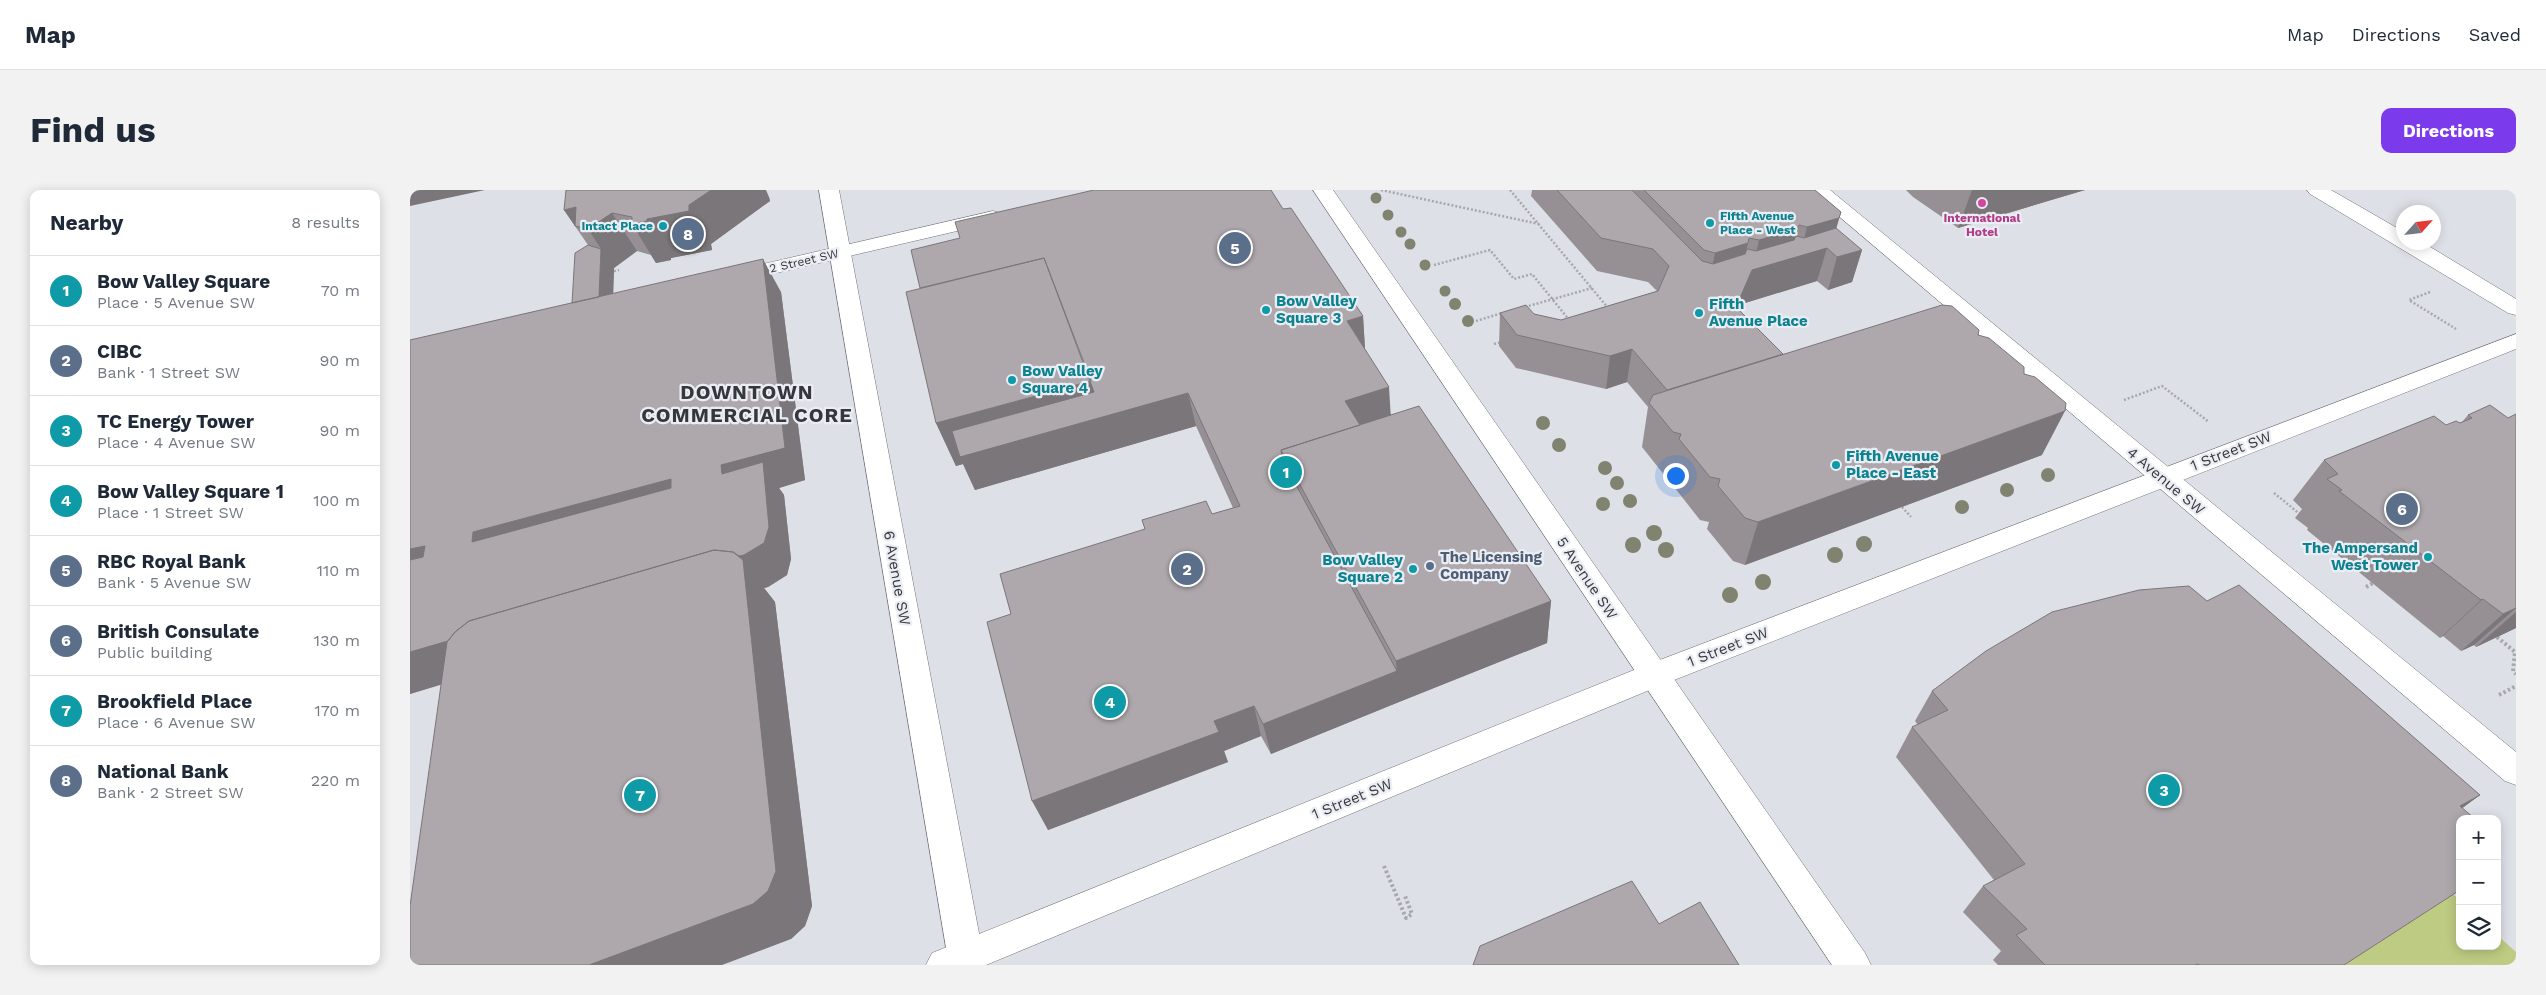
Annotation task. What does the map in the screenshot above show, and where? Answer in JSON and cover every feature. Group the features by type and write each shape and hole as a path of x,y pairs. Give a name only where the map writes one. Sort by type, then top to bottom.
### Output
{"main road":[{"name":"6 Avenue SW","path":"829,190 959,962"},
{"name":"5 Avenue SW","path":"1323,190 1852,965"},
{"name":"4 Avenue SW","path":"1818,190 2516,771"},
{"path":"2317,190 2396,237"},
{"name":"2 Street SW","path":"715,281 1014,212"},
{"path":"2418,250 2516,308"},
{"name":"1 Street SW","path":"959,962 1654,676 2516,341"}],"path":[{"path":"1380,190 1538,224"},
{"path":"1510,190 1611,311 1602,314"},
{"path":"1434,264 1490,250 1514,279 1532,274 1571,322"},
{"path":"603,274 619,270"},
{"path":"1524,307 1592,288"},
{"path":"2428,292 2409,300 2456,329"},
{"path":"1476,320 1505,312"},
{"path":"1563,325 1578,320"},
{"path":"1494,344 1511,339"},
{"path":"2124,400 2162,386 2209,422"},
{"path":"2274,494 2300,515"},
{"path":"1902,507 1911,517"},
{"path":"2366,587 2373,583"},
{"path":"2496,637 2515,652 2513,672 2516,674"},
{"path":"2499,694 2516,686"},
{"path":"1384,866 1406,918 1412,914 1405,896"}],"green space":[{"path":"2453,894 2456,897 2456,950 2501,950 2501,939 2516,952 2516,965 2344,965"}],"building":[{"path":"566,190 711,190 689,205 689,211 647,219 647,221 632,224 632,217 612,213 588,229 575,226 576,207 564,210"},
{"path":"1094,190 1271,190 1283,209 1291,208 1363,316 1347,321 1389,387 1345,401 1360,425 1281,450 1283,461 1397,671 1263,724 1254,706 1214,721 1219,732 1032,801 987,622 1011,614 1000,574 1145,529 1142,520 1206,501 1212,514 1240,506 1188,393 960,457 952,431 1094,392 1044,258 920,288 911,250 960,238 955,222"},
{"path":"1557,190 1632,190 1702,261 1713,264 1745,254 1747,249 1756,251 1794,240 1796,236 1804,238 1836,228 1862,250 1837,257 1827,248 1752,270 1736,307 1783,354 1667,390 1632,349 1610,356 1517,335 1500,313 1526,305 1534,314 1561,320 1658,291 1669,266 1653,249 1601,238"},
{"path":"1644,190 1815,190 1841,212 1839,218 1807,227 1799,225 1797,229 1759,240 1749,238 1748,243 1715,253 1704,250"},
{"path":"588,245 601,249 599,297 572,303 575,253"},
{"name":"Bow Valley Square 4","path":"1044,258 1091,381 936,423 906,292"},
{"path":"763,259 785,448 721,465 722,474 763,462 769,527 764,543 744,555 739,556 733,552 714,550 469,621 455,632 448,641 410,652 410,560 423,557 425,546 410,549 410,340","holes":["671,479 671,488 472,542 473,532"]},
{"name":"Fifth Avenue Place - East","path":"1942,305 1952,306 1979,330 1978,335 1989,338 2024,367 2024,374 2035,377 2066,403 2065,411 1758,522 1745,518 1718,486 1720,479 1710,477 1679,439 1681,434 1673,432 1649,403 1653,395"},
{"path":"2490,405 2508,418 2516,414 2516,608 2503,614 2483,599 2481,600 2339,491 2342,490 2327,479 2338,474 2324,460 2434,416 2446,425 2456,421 2460,423 2472,418 2468,415"},
{"name":"Bow Valley Square 2","path":"1419,406 1551,601 1396,661 1281,450"},
{"path":"714,550 733,552 743,560 776,871 768,891 753,904 589,965 410,965 410,906 447,642 455,632 469,621"},
{"path":"2239,585 2480,795 2460,806 2470,815 2456,815 2456,893 2344,965 2045,965 2016,935 2027,929 1983,886 2025,864 1912,727 1948,710 1932,691 1986,651 2052,612 2139,590 2189,586 2207,601"},
{"path":"1632,881 1659,924 1700,902 1739,965 1473,965 1480,946"}],"place":[{"name":"International Hotel","path":"1982,203"},
{"name":"Fifth Avenue Place - West","path":"1710,223"},
{"name":"Intact Place","path":"663,226"},
{"name":"National Bank","path":"688,234"},
{"name":"RBC Royal Bank","path":"1235,248"},
{"name":"Bow Valley Square 3","path":"1266,310"},
{"name":"Fifth Avenue Place","path":"1699,313"},
{"name":"Bow Valley Square 4","path":"1012,380"},
{"name":"Fifth Avenue Place - East","path":"1836,465"},
{"name":"Bow Valley Square","path":"1286,472"},
{"name":"British Consulate","path":"2402,509"},
{"name":"The Ampersand West Tower","path":"2428,557"},
{"name":"The Licensing Company","path":"1430,566"},
{"name":"CIBC","path":"1187,569"},
{"name":"Bow Valley Square 2","path":"1413,569"},
{"name":"Bow Valley Square 1","path":"1110,702"},
{"name":"TC Energy Tower","path":"2164,790"},
{"name":"Brookfield Place","path":"640,795"}],"district":[{"name":"DOWNTOWN COMMERCIAL CORE","path":"747,404"}]}
